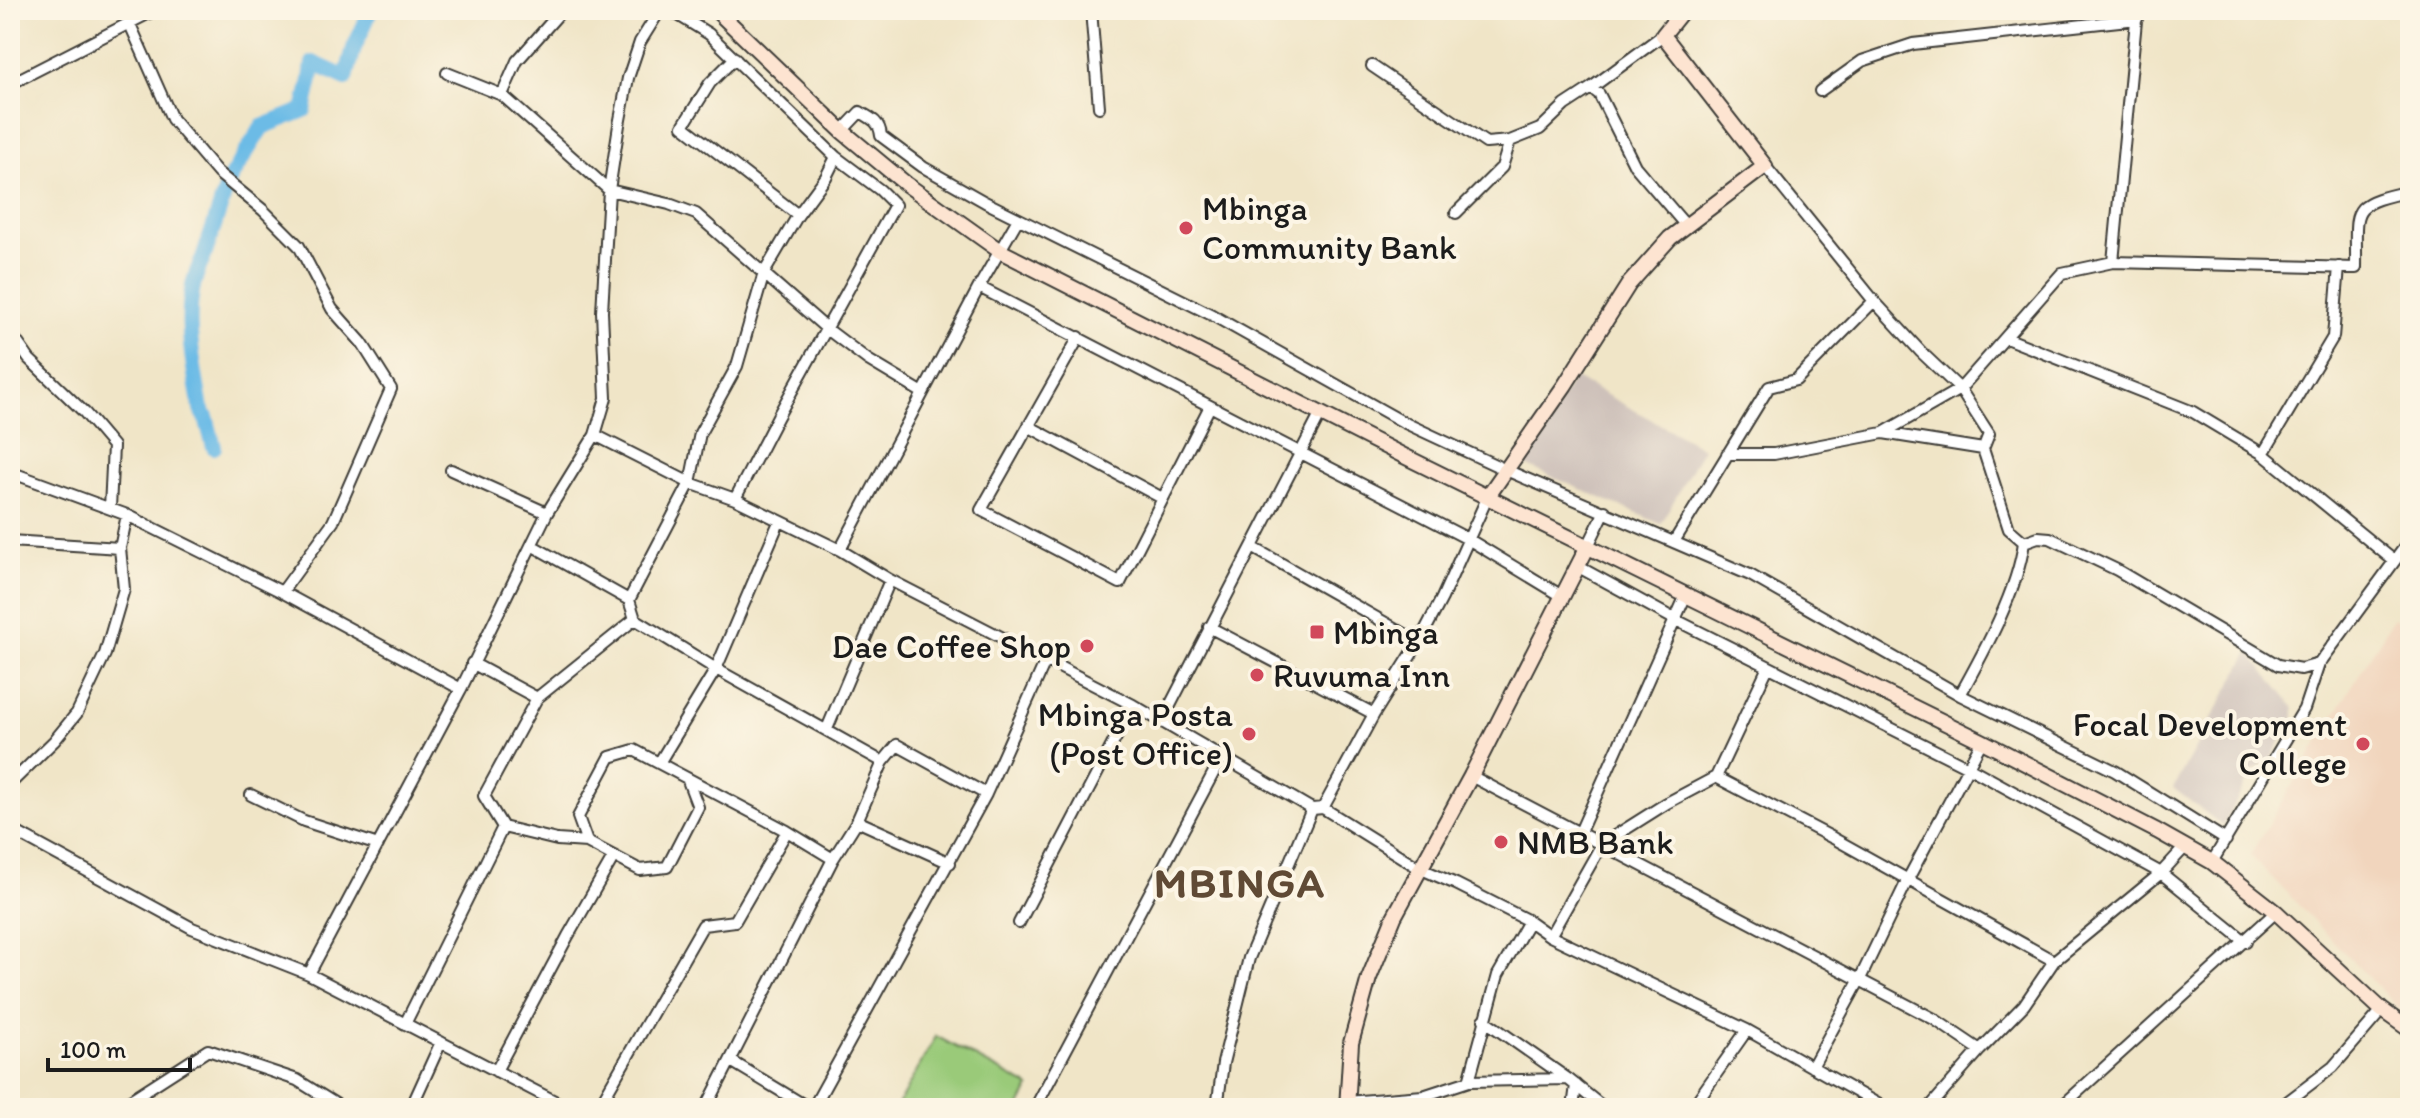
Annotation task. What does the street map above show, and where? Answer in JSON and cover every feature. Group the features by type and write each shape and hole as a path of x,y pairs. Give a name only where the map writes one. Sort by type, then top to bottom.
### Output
{"main road":[{"path":"716,10 842,131 906,184 1000,251 1982,741 2185,847 2212,862 2276,912 2382,1010 2407,1023"},
{"path":"1488,496 1565,385 1629,284 1670,238 1765,166 1663,35 1683,10"},
{"path":"1347,1105 1351,1043 1369,978 1394,917 1471,776 1588,546"}],"street":[{"path":"10,84 155,10"},
{"path":"502,95 517,61 562,10"},
{"path":"309,974 461,689 547,513 595,435 606,398 602,312 609,190 628,78 640,42 660,10"},
{"path":"670,10 709,34 836,157 895,205 735,499"},
{"path":"1091,10 1099,107"},
{"path":"1820,91 1862,61 1913,44 2137,14 2113,262"},
{"path":"129,22 172,119 218,173 263,210 299,246 332,309 362,343 391,389 333,522 282,592"},
{"path":"1372,66 1486,143 1510,141 1540,129 1565,105 1663,35"},
{"path":"735,58 710,83 683,126 798,215"},
{"path":"447,73 502,95 609,190 669,204 696,214 827,329 868,360 923,393"},
{"path":"1591,88 1599,94 1635,166 1687,227"},
{"path":"842,131 860,112 875,121 881,136 889,144 923,167 1018,219 1212,315 1403,422 1750,575 1960,695 2115,771 2226,840"},
{"path":"1456,213 1502,167 1510,141"},
{"path":"629,600 690,483 700,433 737,366 764,273 836,157"},
{"path":"1765,166 1874,301 1960,389 1989,434 1983,449 2009,529 2024,542"},
{"path":"1727,454 1774,454 1883,433 1960,389 2062,273 2113,262 2356,268 2357,213 2365,203 2410,191"},
{"path":"840,550 1018,219"},
{"path":"2263,454 2333,337 2339,267"},
{"path":"979,287 1468,539 1562,596"},
{"path":"1675,540 1769,387 1796,380 1874,301"},
{"path":"10,332 29,359 85,413 113,446 110,508"},
{"path":"1079,337 981,510 1120,583 1210,406"},
{"path":"2006,338 2193,412 2263,454 2393,560"},
{"path":"1162,721 1321,413"},
{"path":"1030,427 1162,498"},
{"path":"1883,433 1983,449"},
{"path":"595,435 690,483 735,499 840,550 890,580 1133,705 1419,868 1529,921 1550,936 1747,1030 1885,1108"},
{"path":"451,470 547,513"},
{"path":"10,472 127,515 282,592 461,689"},
{"path":"1217,1108 1223,1063 1249,958 1317,808 1419,642 1488,496"},
{"path":"1588,546 1605,511"},
{"path":"10,784 54,741 77,713 105,654 124,589 120,548 127,515"},
{"path":"659,763 716,669 779,522"},
{"path":"2024,542 2038,537 2050,538 2117,570 2278,665 2301,669 2319,664"},
{"path":"2212,862 2304,709 2319,664 2410,540"},
{"path":"10,541 120,548"},
{"path":"1960,695 1981,657 2021,563 2024,542"},
{"path":"533,546 629,600 635,619 716,669 883,762"},
{"path":"1252,547 1419,642"},
{"path":"1577,566 1676,620 1968,767 2161,873 2246,942"},
{"path":"827,729 890,580"},
{"path":"1580,832 1686,595"},
{"path":"635,619 537,698 484,796 503,827 557,840 587,842 640,870 667,867 698,807 687,778"},
{"path":"1209,627 1374,714"},
{"path":"731,1061 811,1108 950,863 986,794 1046,660"},
{"path":"472,663 537,698"},
{"path":"1550,936 1602,844 1667,803 1716,777 1768,667"},
{"path":"1019,923 1133,705"},
{"path":"1812,1067 1982,741"},
{"path":"706,1108 833,859 857,821 883,762 897,745 986,794"},
{"path":"587,842 578,817 610,757 634,750 787,831 833,859"},
{"path":"1035,1108 1223,755"},
{"path":"1471,776 1934,1019 1980,1050"},
{"path":"1716,777 2054,961"},
{"path":"251,795 304,821 378,845"},
{"path":"857,821 950,863"},
{"path":"405,1024 503,827"},
{"path":"10,829 192,928 309,974 568,1108"},
{"path":"598,1108 703,925 735,921 787,831"},
{"path":"1929,1108 2024,1005 2054,961 2161,873 2185,847"},
{"path":"496,1071 614,856"},
{"path":"2060,1108 2276,912"},
{"path":"1469,1081 1498,975 1529,921"},
{"path":"2279,1108 2333,1067 2382,1010"},
{"path":"1484,1020 1604,1108"},
{"path":"1692,1108 1747,1030"},
{"path":"411,1108 441,1042"},
{"path":"118,1108 208,1050 297,1080 342,1108"},
{"path":"1347,1105 1423,1096 1469,1081 1572,1082"},
{"path":"1572,1082 1573,1108"}],"shaded area":[{"path":"1574,377 1703,448 1661,524 1525,465"},
{"name":"Focal Development College","path":"2394,617 2410,634 2410,1002 2399,1009 2250,855"},
{"path":"2249,652 2294,708 2294,718 2270,760 2252,772 2223,826 2173,788"}],"green space":[{"path":"936,1036 1030,1087 1019,1108 896,1108"}],"waterway":[{"path":"214,447 201,409 192,353 191,294 229,180 262,127 304,110 313,63 346,78 354,48 371,10"}],"place":[{"name":"Mbinga Community Bank","path":"1186,228"},
{"name":"Mbinga","path":"1317,632"},
{"name":"Dae Coffee Shop","path":"1087,646"},
{"name":"Ruvuma Inn","path":"1257,675"},
{"name":"Mbinga Posta (Post Office)","path":"1249,734"},
{"name":"Focal Development College","path":"2363,744"},
{"name":"NMB Bank","path":"1501,842"}],"district":[{"name":"MBINGA","path":"1240,882"}]}
